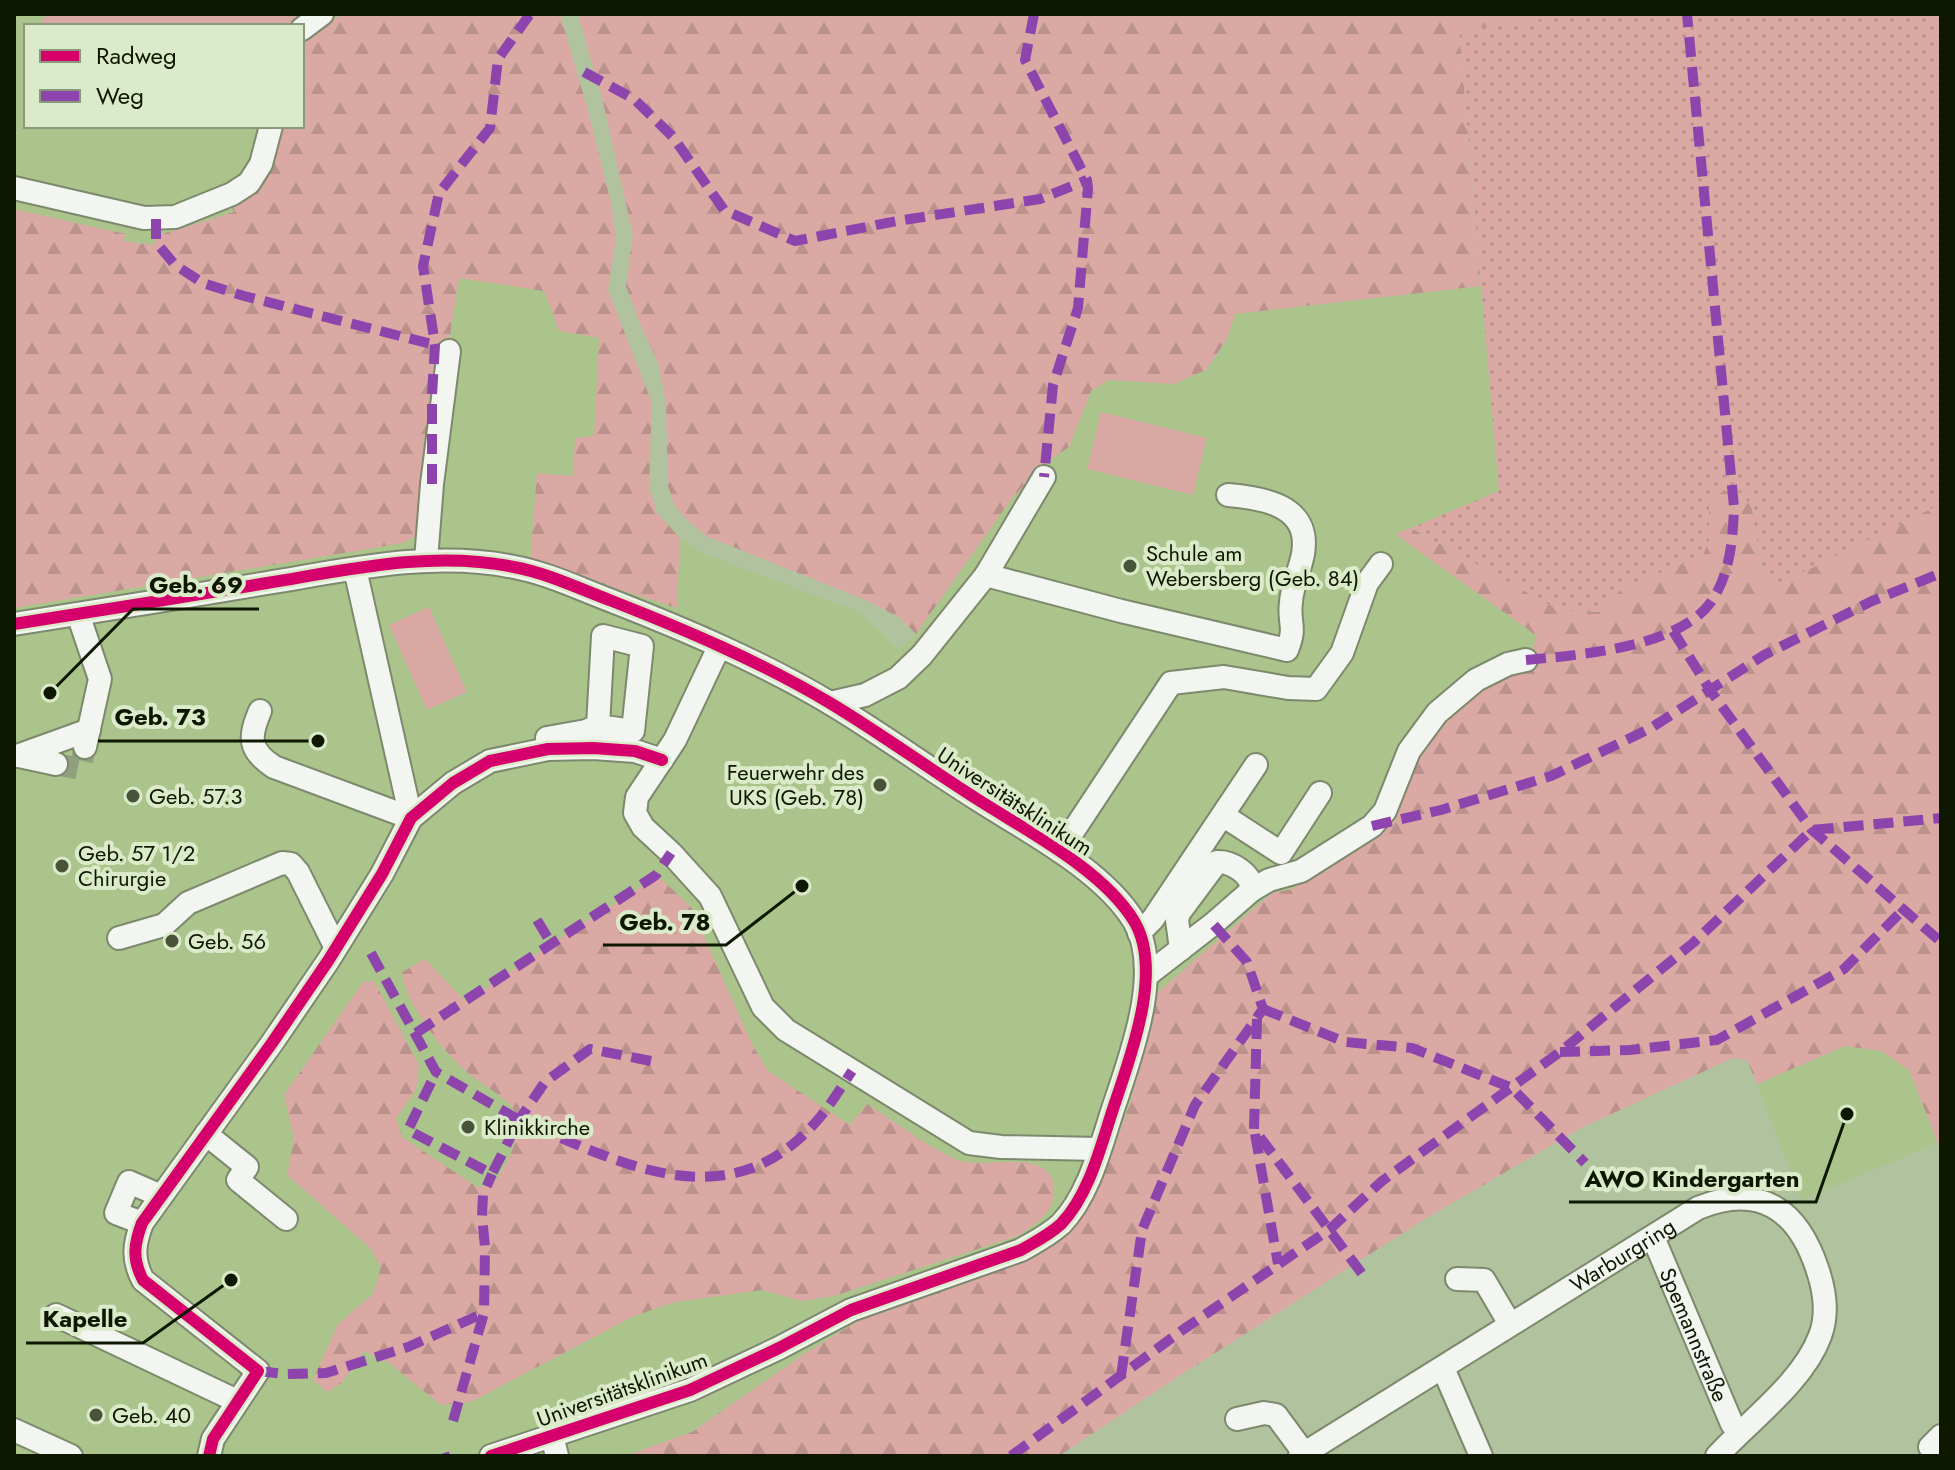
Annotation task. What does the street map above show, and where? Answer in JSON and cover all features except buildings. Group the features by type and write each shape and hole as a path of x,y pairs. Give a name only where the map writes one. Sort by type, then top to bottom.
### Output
{"street":[{"path":"304,28 322,14"},
{"path":"14,188 119,214 156,219 175,217 232,194 249,183 261,164 270,128"},
{"path":"426,560 449,351"},
{"path":"830,703 865,695 898,678 922,655 986,575 1044,477"},
{"path":"986,575 1287,650 1294,633 1290,603 1303,551 1301,530 1295,518 1276,502 1228,495"},
{"name":"Universitätsklinikum","path":"14,624 426,560 514,567 652,617 776,673 830,703 1060,851 1102,884 1134,920 1152,972 1099,1149 1084,1188 1061,1223 1021,1250 851,1310 690,1390 554,1446 491,1456"},
{"path":"1060,851 1171,683 1224,677 1288,688 1316,689 1342,653 1367,583 1381,564"},
{"path":"355,569 411,818"},
{"path":"16,755 87,739 100,679 78,614"},
{"path":"719,647 675,740 637,797 635,813 643,827 710,896 763,1007 786,1030 969,1143 1001,1147 1099,1149"},
{"path":"1152,972 1252,890 1269,880 1301,871 1372,826 1385,811 1409,751 1437,713 1476,680 1508,664 1526,660"},
{"path":"260,711 252,737 256,751 274,767 411,818"},
{"path":"548,749 547,736 586,731 598,726"},
{"path":"209,1456 213,1439 258,1371 143,1280 136,1267 135,1244 142,1223 272,1043 382,874 411,818 453,783 490,761 548,749 593,748 635,751 662,760"},
{"path":"16,755 56,764"},
{"path":"1139,933 1153,919 1256,765"},
{"path":"1224,816 1281,853 1320,793"},
{"path":"1181,949 1179,913 1217,862 1228,863 1248,877 1252,890"},
{"path":"119,938 164,925 188,903 282,863 291,864 298,872 335,946"},
{"path":"206,1134 247,1167 238,1180 286,1219"},
{"path":"142,1223 116,1213 129,1182 165,1190"},
{"name":"Warburgring","path":"1302,1455 1698,1208 1723,1198 1746,1198 1771,1204 1790,1218 1803,1235 1824,1289 1825,1311 1821,1334 1810,1357 1794,1378 1717,1456"},
{"name":"Spemannstraße","path":"1653,1237 1732,1424 1739,1432"},
{"path":"1457,1279 1484,1280 1510,1324"},
{"path":"56,1315 237,1401"},
{"path":"1443,1368 1481,1456"},
{"path":"1237,1419 1264,1413 1276,1415 1302,1455"},
{"path":"14,1430 71,1456"}],"shaded area":[{"path":"14,14 560,14 611,203 616,237 608,290 652,403 649,487 657,513 680,538 700,552 860,612 898,649 916,634 1012,498 1051,459 1069,447 1091,391 1109,380 1174,384 1218,355 1227,339 1234,314 1481,286 1499,491 1396,534 1537,636 1525,668 1408,771 1312,876 1292,889 1272,893 1157,993 1131,1100 1111,1157 1088,1205 746,1395 691,1432 625,1456 14,1456"},
{"path":"1846,1046 1881,1051 1909,1070 1937,1143 1801,1200 1757,1084"}],"green space":[{"path":"47,14 305,14 294,24 40,24"},
{"path":"344,14 560,14 611,203 616,237 608,290 652,403 649,487 657,513 680,538 677,608 530,561 537,473 573,476 575,438 594,436 599,338 559,331 544,291 459,278 418,535 403,543 14,608 14,209 125,234 124,241 153,245 156,236 234,212 230,203 278,128 304,128 304,42 326,23"},
{"path":"578,14 1575,14 1459,31 1481,286 1235,314 1227,339 1206,370 1174,384 1109,380 1091,391 1069,447 1051,459 1012,498 916,634 900,618 870,602 706,536 674,504 668,486 666,402 658,362 626,286 633,235 603,102"},
{"path":"1575,14 1941,14 1941,504 1784,582 1768,583 1762,573 1752,509 1709,500 1709,541 1703,555 1622,589 1600,612 1560,611 1411,528 1499,491 1459,31"},
{"path":"1101,412 1207,438 1193,495 1087,469"},
{"path":"1724,491 1742,493 1752,509 1762,573 1769,583 1784,582 1941,504 1941,1151 1909,1070 1881,1051 1845,1046 1757,1084 1747,1060 1733,1058 1581,1128 1425,1219 1059,1456 625,1456 692,1432 807,1352 863,1318 1024,1256 1088,1205 1111,1157 1131,1100 1157,993 1272,893 1292,889 1368,834 1430,732 1473,692 1525,668 1537,636 1395,534 1411,528 1560,611 1600,612 1622,589 1703,555 1709,541 1709,500"},
{"path":"429,607 467,692 427,710 389,625"},
{"path":"658,876 691,907 752,1044 768,1071 850,1125 867,1104 957,1160 1028,1163 1041,1167 1050,1175 1054,1188 1052,1204 1039,1221 1020,1235 834,1296 801,1301 762,1290 675,1302 634,1316 471,1402 441,1405 389,1363 364,1351 342,1383 327,1392 313,1380 338,1324 373,1294 381,1267 370,1248 287,1175 294,1138 284,1095 363,982 374,981 419,1065 416,1090 396,1118 402,1137 477,1187 492,1185 512,1150 517,1131 515,1112 501,1097 458,1064 437,1041 410,998 402,972 425,959 466,1002"}],"tunnel":[{"path":"56,764 80,769 85,747"}],"marked path":[{"path":"432,484 435,345 423,266 439,193 490,128 498,59 530,14"},
{"path":"1034,14 1025,60 1087,180 1088,188 1078,308 1053,385 1044,477"},
{"path":"1526,660 1599,652 1675,630 1696,617 1711,602 1726,569 1734,507 1687,14"},
{"path":"584,72 634,99 673,137 724,210 795,241 897,221 1040,199 1087,180"},
{"path":"156,219 156,242 175,265 203,283 435,345"},
{"path":"1372,826 1441,810 1551,776 1651,728 1764,655 1872,601 1941,573"},
{"path":"1673,631 1710,690 1812,830 1941,942"},
{"path":"1011,1456 1184,1329 1330,1229 1382,1181 1560,1052 1693,943 1812,830 1941,818"},
{"path":"416,1033 656,875 671,853"},
{"path":"1560,1052 1630,1050 1717,1040 1844,969 1904,909"},
{"path":"537,920 551,943"},
{"path":"1121,1376 1142,1230 1195,1105 1263,1009 1247,962 1213,924"},
{"path":"371,953 436,1072 519,1120 492,1174 408,1130 436,1072"},
{"path":"1263,1009 1345,1042 1412,1048 1512,1088 1585,1163"},
{"path":"1257,1019 1254,1129 1363,1275"},
{"path":"651,1061 590,1049 545,1082 519,1120 637,1167 676,1175 714,1176 751,1168 787,1149 821,1116 852,1071"},
{"path":"1255,1134 1278,1264"},
{"path":"453,1421 484,1313 483,1195 492,1174"},
{"path":"258,1371 326,1373 408,1347 484,1313"}],"cycle path":[{"path":"14,624 390,564 452,560 526,570 695,635 750,660 830,703 1084,868 1120,902 1134,921 1146,962 1142,1010 1136,1035 1088,1182 1061,1224 1021,1250 851,1310 690,1390 491,1456"},
{"path":"209,1456 213,1439 258,1371 143,1280 135,1252 142,1223 328,961 382,874 411,818 453,783 490,761 548,749 593,748 635,751 662,760"}],"place":[{"name":"Schule am Webersberg (Geb. 84)","path":"1130,566"},
{"name":"Geb. 69","path":"50,693"},
{"name":"Geb. 73","path":"318,741"},
{"name":"Feuerwehr des UKS (Geb. 78)","path":"880,785"},
{"name":"Geb. 57.3","path":"133,796"},
{"name":"Geb. 57 1/2 Chirurgie","path":"62,866"},
{"name":"Geb. 78","path":"802,886"},
{"name":"Geb. 56","path":"172,941"},
{"name":"AWO Kindergarten","path":"1847,1114"},
{"name":"Klinikkirche","path":"468,1127"},
{"name":"Kapelle","path":"231,1280"},
{"name":"Geb. 40","path":"96,1415"}]}
